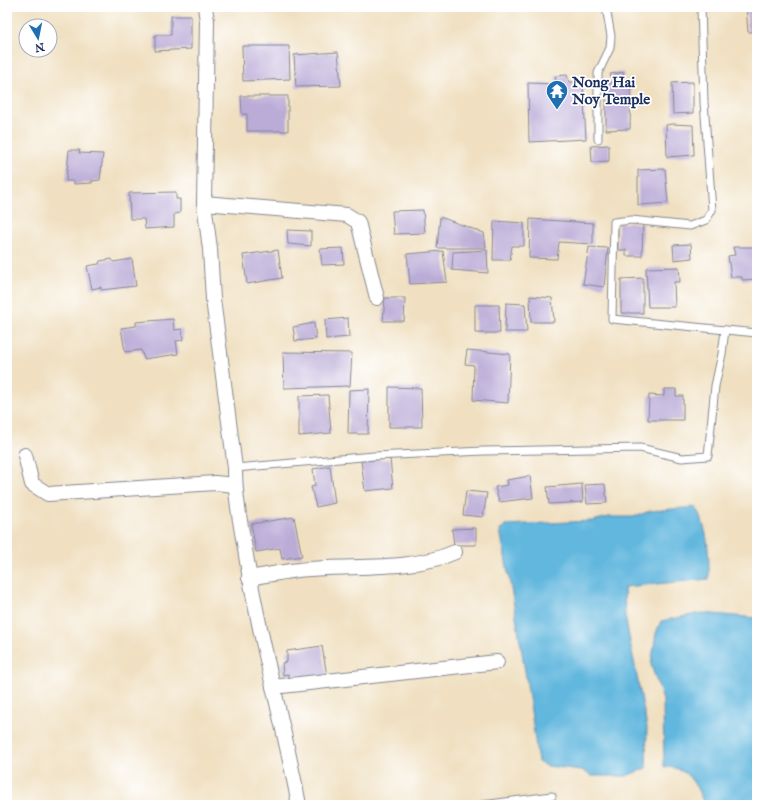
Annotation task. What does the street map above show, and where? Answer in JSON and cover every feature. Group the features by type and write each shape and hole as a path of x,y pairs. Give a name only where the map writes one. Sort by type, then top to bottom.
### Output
{"street":[{"path":"205,7 207,21 204,203 210,249 213,299 235,468 235,485 249,578 299,805"},
{"path":"204,203 347,215 358,222 377,298"},
{"path":"25,455 32,484 48,494 215,483 235,485"},
{"path":"249,578 310,568 381,566 440,559 455,552"},
{"path":"273,687 497,662"}],"lane":[{"path":"598,139 598,73 610,48 611,36 606,7"},
{"path":"701,7 704,102 712,210 706,220 690,226 630,220 614,222 612,319 757,333"},
{"path":"235,468 366,457 492,451 640,448 682,458 708,456 715,386 722,354 725,330"},
{"path":"482,805 552,796"}],"water":[{"path":"695,507 700,515 706,533 709,579 624,587 625,616 647,727 646,768 626,776 591,776 582,770 547,766 538,762 521,646 500,530 505,525 592,521 609,517 633,517 650,511"},
{"path":"702,613 757,618 757,805 705,805 695,784 686,774 680,770 664,767 663,700 651,665 656,633 661,621"}],"building":[{"path":"707,7 724,7 724,9 707,10"},
{"path":"746,7 757,7 757,32 748,32"},
{"path":"171,16 191,16 191,49 155,51 155,35 171,35"},
{"path":"242,46 289,46 290,79 243,81"},
{"path":"338,52 341,86 296,87 294,55"},
{"path":"624,72 622,80 631,83 630,129 606,130 606,83 613,82 610,74"},
{"path":"567,75 569,82 583,82 586,139 529,142 528,83 557,84 555,76"},
{"path":"693,82 693,113 673,114 672,83"},
{"path":"241,96 288,96 288,131 247,131 247,114 242,114"},
{"path":"666,125 693,125 694,155 667,157"},
{"path":"609,145 609,161 592,162 591,146"},
{"path":"69,150 80,150 79,153 103,154 100,180 92,181 92,183 74,184 74,181 66,181"},
{"path":"665,169 668,203 638,205 638,170"},
{"path":"176,192 176,199 180,199 180,213 174,214 174,227 145,229 144,219 130,219 129,193"},
{"path":"423,210 425,233 394,234 392,211"},
{"path":"440,217 484,233 486,248 437,248"},
{"path":"530,219 593,223 593,244 559,242 557,259 529,258"},
{"path":"494,221 524,223 524,246 512,246 510,260 493,260"},
{"path":"618,223 643,223 642,256 626,256 626,250 618,250"},
{"path":"287,230 311,231 311,246 288,244"},
{"path":"691,244 692,258 674,260 673,245"},
{"path":"589,247 608,248 604,287 583,284"},
{"path":"733,247 757,247 757,279 742,280 742,277 731,277 728,256 735,255"},
{"path":"343,248 344,264 322,265 320,249"},
{"path":"278,250 282,278 247,284 243,255"},
{"path":"487,250 488,273 452,270 453,252"},
{"path":"443,251 447,282 410,284 407,254"},
{"path":"112,259 113,262 132,259 136,286 101,290 101,287 92,289 87,266 99,264 100,261"},
{"path":"679,267 680,282 674,282 675,307 648,307 646,268"},
{"path":"643,278 643,313 621,313 621,279"},
{"path":"530,296 552,298 554,322 531,322"},
{"path":"385,298 405,298 404,321 383,321"},
{"path":"506,303 525,304 527,332 505,332"},
{"path":"475,305 499,305 500,333 475,333"},
{"path":"348,318 349,337 326,339 325,320"},
{"path":"173,319 174,330 182,329 183,340 176,341 178,354 144,359 141,350 125,352 121,328 136,326 136,322"},
{"path":"314,323 316,339 295,341 293,327"},
{"path":"467,350 510,354 508,403 473,400 474,365 465,364"},
{"path":"283,352 352,353 350,386 284,388"},
{"path":"389,387 421,388 422,427 389,427"},
{"path":"369,389 368,434 348,434 349,390"},
{"path":"664,389 676,389 676,396 683,396 683,420 648,420 649,395 664,396"},
{"path":"328,395 331,433 299,436 299,396"},
{"path":"390,459 393,488 365,491 361,461"},
{"path":"330,466 335,503 316,507 311,487 315,486 313,469"},
{"path":"530,476 533,498 499,502 495,487 508,485 507,480"},
{"path":"582,484 583,502 549,504 547,487"},
{"path":"605,484 607,503 587,504 585,485"},
{"path":"466,491 487,493 483,517 463,515"},
{"path":"294,517 302,556 282,559 280,548 256,552 251,524"},
{"path":"476,528 476,545 454,545 452,529"},
{"path":"322,646 327,676 289,680 288,674 283,675 282,663 287,662 287,651"}],"place":[{"name":"Nong Hai Noy Temple","path":"557,110"}]}
